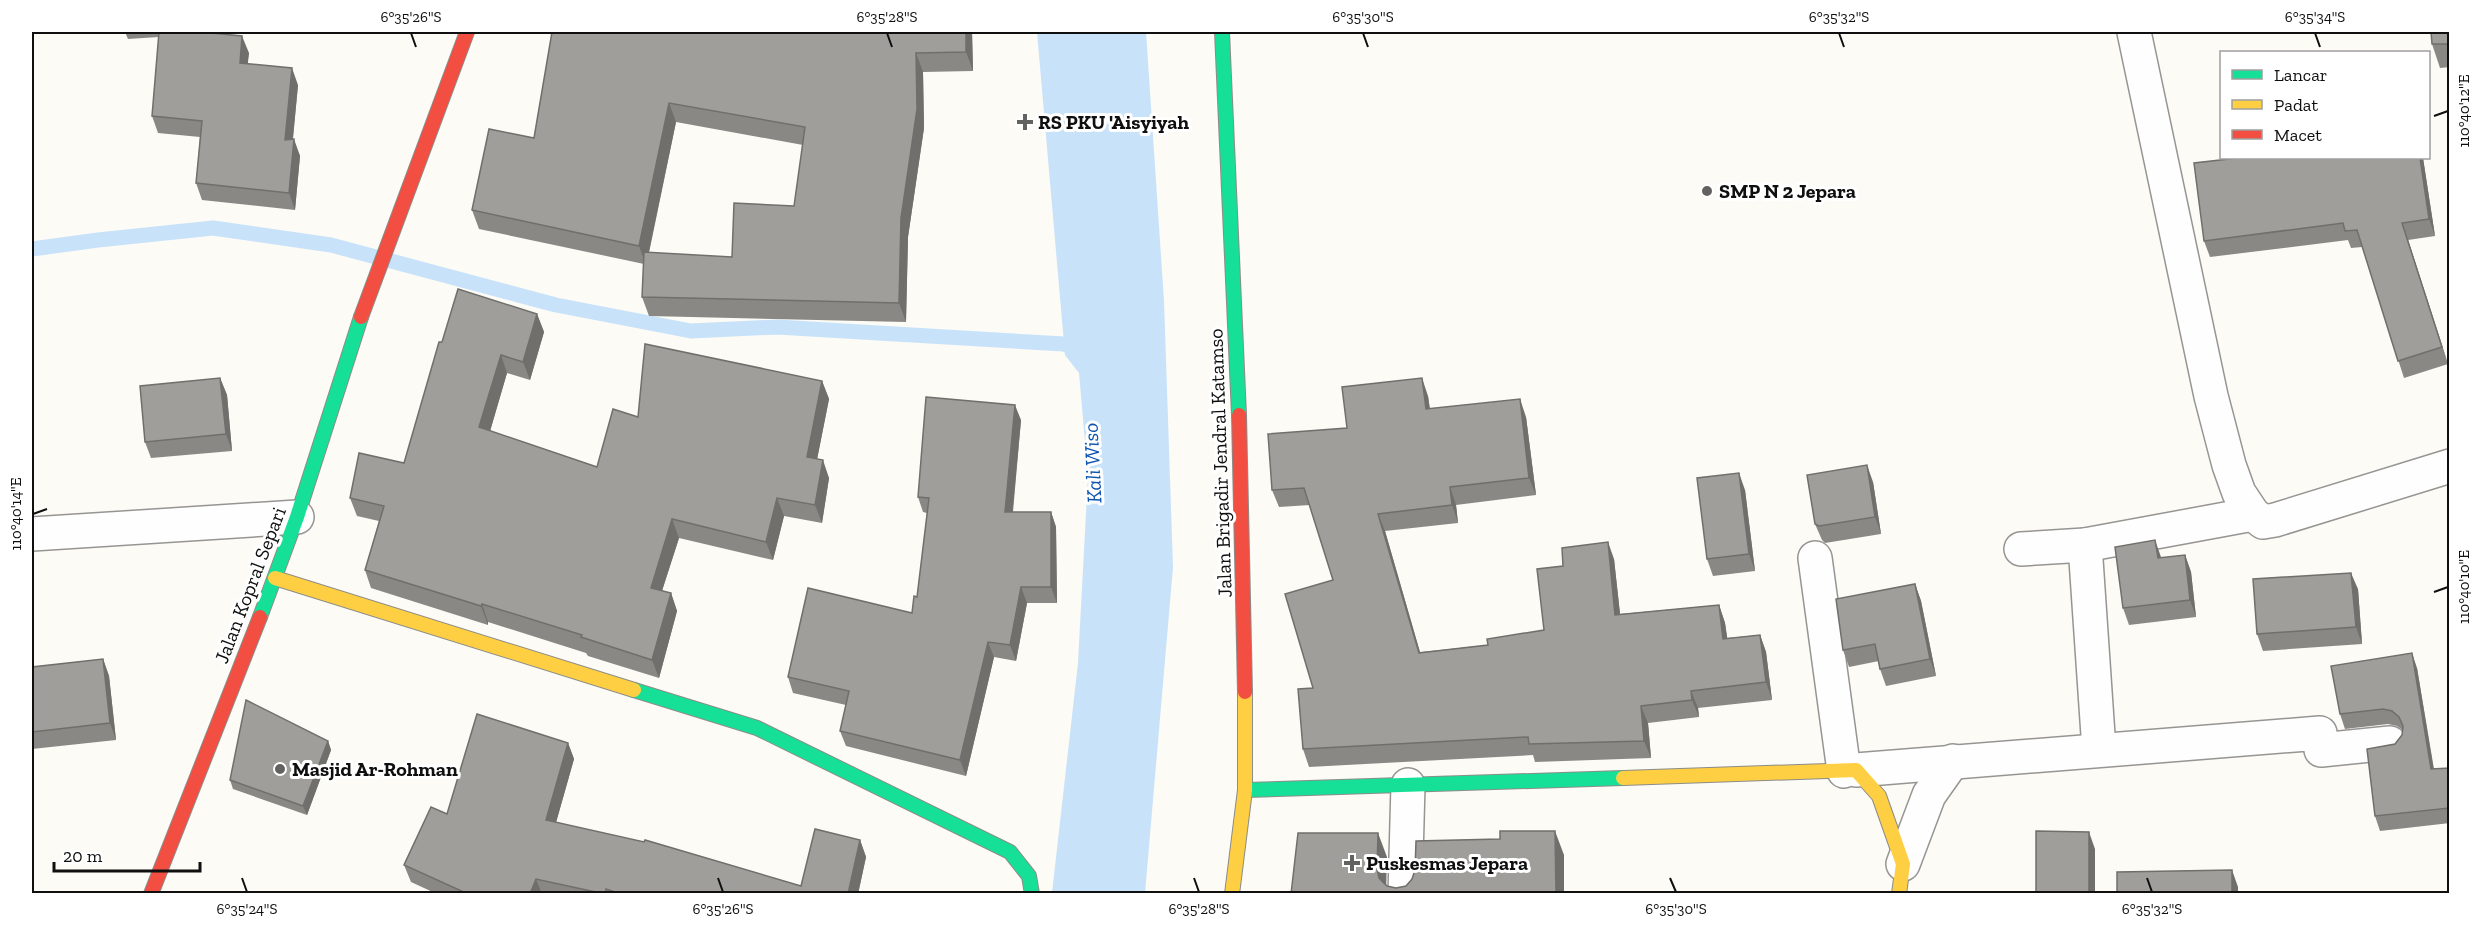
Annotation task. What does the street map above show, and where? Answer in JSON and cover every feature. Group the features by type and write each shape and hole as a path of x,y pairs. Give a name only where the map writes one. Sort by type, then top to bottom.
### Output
{"street":[{"name":"Jalan Kopral Separi","path":"151,894 275,578 297,517 371,284 467,32"},
{"name":"Jalan Brigadir Jendral Katamso","path":"1222,32 1238,374 1245,614 1245,790 1232,894"},
{"path":"2134,32 2211,396 2229,465 2239,493 2253,514 2263,522 2275,520 2450,466"},
{"path":"2021,549 2085,545 2253,514"},
{"path":"32,534 297,517"},
{"path":"2085,545 2099,750"},
{"path":"1815,558 1850,771 1879,796 1901,879"},
{"path":"275,578 757,728 1010,852 1027,871 1033,886 1032,894"},
{"path":"1245,790 1850,771 2320,733 2321,750 2390,743"},
{"path":"1901,879 1929,795 1953,761"},
{"path":"1405,894 1408,785"}],"water":[{"name":"Kali Wiso","path":"1037,32 1146,32 1164,301 1173,567 1145,893 1052,893 1078,663 1088,476 1079,373 1065,355"}],"building":[{"path":"159,32 201,32 242,36 240,63 292,68 285,140 294,139 289,193 196,183 202,121 152,116"},
{"path":"552,32 966,32 966,52 916,53 917,109 901,218 899,303 642,297 644,252 732,257 734,203 794,206 805,127 669,103 639,246 472,210 489,129 534,138"},
{"path":"2431,32 2450,32 2450,44 2432,44"},
{"path":"2229,159 2420,159 2429,219 2402,223 2442,347 2398,361 2357,230 2345,231 2343,223 2204,241 2194,163"},
{"path":"458,289 537,314 523,362 501,355 479,427 597,467 613,409 638,417 645,344 822,381 807,457 823,460 815,505 777,498 766,542 672,519 651,588 671,593 652,660 581,637 582,635 365,570 384,506 350,498 359,453 404,463 439,342 442,342"},
{"path":"220,378 226,434 145,442 140,386"},
{"path":"1422,378 1426,409 1520,399 1529,478 1450,487 1452,505 1378,514 1419,653 1488,645 1487,639 1544,630 1537,569 1563,566 1562,548 1608,542 1615,615 1719,605 1723,639 1760,635 1766,682 1691,691 1692,700 1641,706 1644,741 1529,744 1528,737 1303,749 1298,689 1313,688 1285,594 1333,580 1304,488 1272,490 1268,434 1347,428 1342,387"},
{"path":"926,397 1015,405 1005,512 1051,512 1051,587 1021,587 1010,645 988,642 960,760 840,731 849,691 788,677 808,588 912,613 914,596 917,597 929,498 918,497"},
{"path":"1867,465 1875,517 1819,526 1815,524 1807,475"},
{"path":"1739,473 1749,554 1707,559 1697,478"},
{"path":"2155,540 2158,558 2185,555 2190,600 2123,608 2115,547"},
{"path":"2351,573 2356,627 2257,634 2253,579"},
{"path":"1915,584 1930,659 1880,669 1875,644 1843,650 1836,599"},
{"path":"2412,653 2431,769 2450,768 2450,818 2449,808 2375,816 2367,749 2395,744 2402,735 2403,726 2399,717 2392,711 2383,709 2340,714 2331,666"},
{"path":"103,659 110,723 32,732 32,667"},
{"name":"Masjid Ar-Rohman","path":"246,700 328,741 303,806 230,780"},
{"path":"477,714 568,743 546,820 644,842 645,840 801,886 815,829 860,840 848,894 621,894 606,889 605,894 536,879 530,894 468,894 404,865 431,807 447,814"},
{"path":"1500,831 1555,831 1556,894 1291,894 1298,833 1378,833 1379,878 1387,886 1396,888 1406,886 1412,879 1415,870 1416,841 1500,839"},
{"path":"2036,831 2089,832 2089,894 2036,894"},
{"path":"2232,870 2232,894 2117,894 2117,872"}],"waterway":[{"path":"32,249 213,228 331,245 556,305 691,331 777,327 1064,344 1081,352"}],"traffic: fast":[{"path":"1222,32 1239,415"},
{"path":"260,617 297,517 361,317"},
{"path":"634,690 757,728 1010,852 1029,876 1032,894"},
{"path":"1245,790 1623,778"}],"traffic: slow":[{"path":"275,578 634,690"},
{"path":"1232,894 1245,790 1245,692"},
{"path":"1623,778 1856,770 1879,796 1903,864 1899,894"}],"traffic: jam":[{"path":"361,317 467,32"},
{"path":"1239,415 1245,692"},
{"path":"151,894 260,617"}],"place":[{"name":"RS PKU 'Aisyiyah","path":"1025,122"},
{"name":"SMP N 2 Jepara","path":"1707,191"},
{"name":"Masjid Ar-Rohman","path":"280,769"},
{"name":"Puskesmas Jepara","path":"1352,863"}]}
